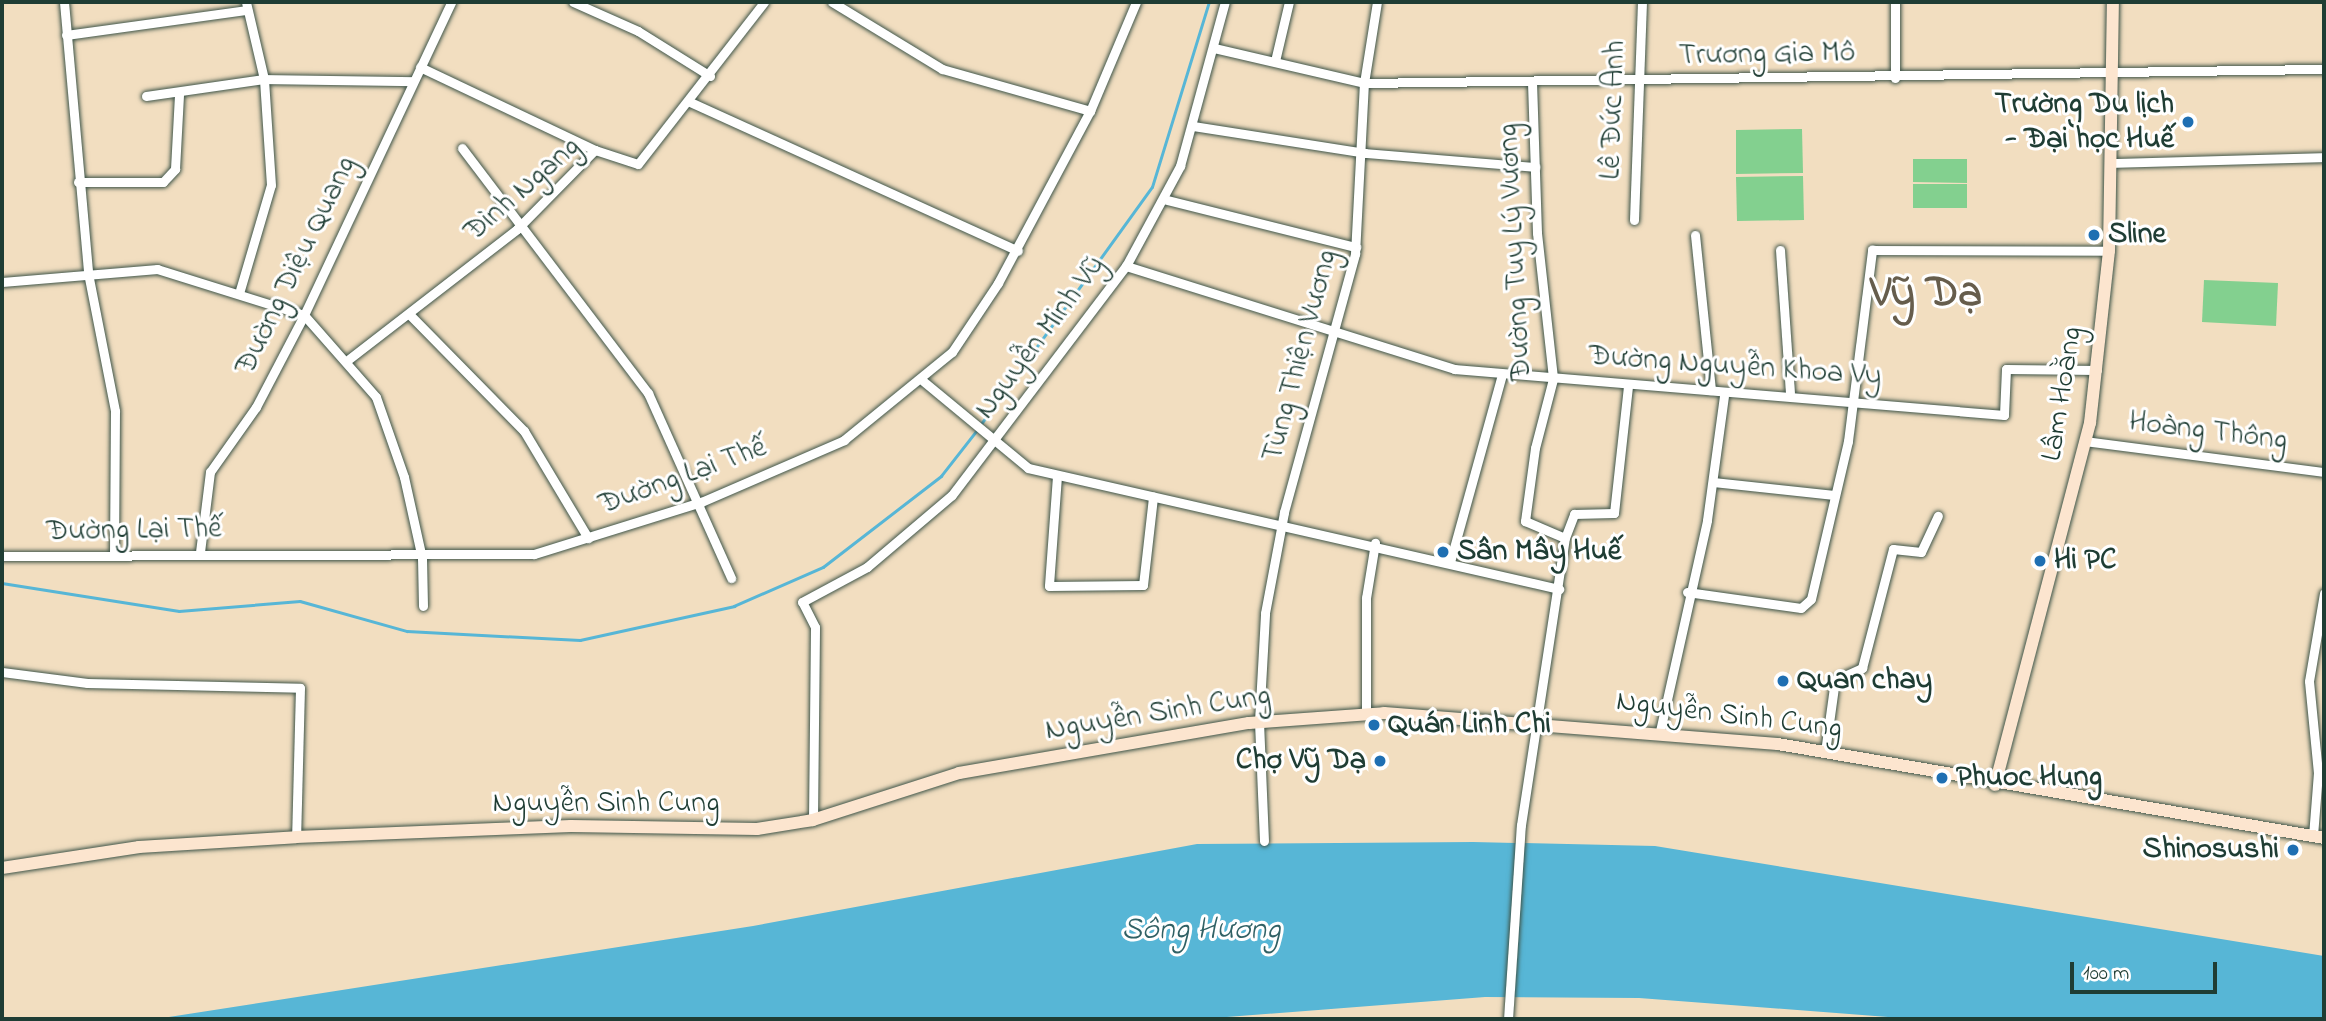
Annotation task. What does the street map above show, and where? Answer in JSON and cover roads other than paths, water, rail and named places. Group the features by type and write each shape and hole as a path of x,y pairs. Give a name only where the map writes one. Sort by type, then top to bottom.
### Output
{"main road":[{"name":"Lâm Hoằng","path":"1995,785 2085,441 2097,370 2109,251 2113,2"},
{"name":"Nguyễn Sinh Cung","path":"2,868 139,847 296,837 571,826 713,831 813,820 959,773 1259,722 1366,713 1660,731 1825,752 1995,785 2318,837"}],"street":[{"path":"64,2 88,273 115,411 114,553"},
{"name":"Đường Diệu Quang","path":"200,552 210,472 256,407 304,315 451,2"},
{"path":"573,2 638,31 710,76"},
{"name":"Đình Ngang","path":"349,359 410,315 517,229 595,150 638,164 690,102 764,2"},
{"path":"832,2 942,69 1090,111"},
{"name":"Đường Lại Thế","path":"2,556 200,552 422,558 534,555 701,502 844,440 923,381 952,352 1018,251 1090,111 1136,2"},
{"name":"Nguyễn Minh Vỹ","path":"813,820 815,627 802,602 867,567 922,523 993,443 1126,266 1167,200 1193,126 1225,2"},
{"path":"1275,61 1289,2"},
{"name":"Tùng Thiện Vương","path":"1264,841 1259,722 1265,613 1282,525 1356,247 1365,153 1364,83 1377,2"},
{"name":"Lê Đức Anh","path":"1634,220 1642,2"},
{"path":"1895,2 1895,78"},
{"path":"66,36 247,6 264,79 271,185 240,290"},
{"name":"Trương Gia Mô","path":"1214,48 1364,83 2113,75 2324,69"},
{"path":"420,67 595,150"},
{"path":"146,96 179,94 264,79 413,81"},
{"name":"Đường Tuy Lý Vương","path":"1532,82 1535,167 1553,379 1535,448 1525,522 1566,538"},
{"path":"78,182 163,181 175,169 179,94"},
{"path":"690,102 1018,251"},
{"path":"1193,126 1365,153 1535,167"},
{"path":"462,148 517,229 572,287 648,393 701,502 731,578"},
{"path":"2112,163 2324,157"},
{"path":"1167,200 1356,247"},
{"path":"1695,235 1711,390"},
{"path":"1780,250 1790,394"},
{"path":"1688,592 1807,605 1855,398 1872,250 2109,251"},
{"name":"Đường Nguyễn Khoa Vy","path":"1126,266 1334,329 1454,369 1628,387 1711,390 1724,396 1790,394 1855,398 2004,415 2006,369 2097,370"},
{"path":"2,282 157,269 240,290 304,315 349,359 376,397 393,441 422,558 423,606"},
{"path":"410,315 524,431 588,538"},
{"path":"1450,562 1502,374"},
{"path":"923,381 968,424 1028,468 1057,477 1375,543 1559,589"},
{"path":"1508,1019 1521,825 1566,538 1574,514 1614,513 1628,387"},
{"path":"1660,731 1713,482 1724,396"},
{"name":"Hoàng Thông","path":"2085,441 2324,472"},
{"path":"1057,477 1049,586 1143,586 1153,497"},
{"path":"1713,482 1834,495"},
{"path":"1825,752 1835,680 1861,668 1893,549 1921,552 1938,516"},
{"path":"1366,713 1366,598 1375,543"},
{"path":"2318,837 2319,716 2309,681 2324,593"},
{"path":"2,672 87,683 300,688 296,837"}],"water":[{"name":"Sông Hương","path":"1473,842 1655,846 2324,956 2324,1019 1914,1019 1639,998 1485,997 1201,1019 156,1019 753,926 1197,844"}],"waterway":[{"path":"981,424 1152,187 1209,2"},
{"path":"2,583 179,611 300,601 407,631 580,640 734,606 823,567 941,476 977,430"}],"place":[{"name":"Trường Du lịch - Đại học Huế","path":"2188,122"},
{"name":"Sline","path":"2094,235"},
{"name":"Sân Mây Huế","path":"1443,552"},
{"name":"Hi PC","path":"2040,561"},
{"name":"Quan chay","path":"1783,681"},
{"name":"Quán Linh Chi","path":"1374,725"},
{"name":"Chợ Vỹ Dạ","path":"1380,761"},
{"name":"Phuoc Hung","path":"1942,778"},
{"name":"Shinosushi","path":"2293,850"}],"district":[{"name":"Vỹ Dạ","path":"1926,294"}]}
